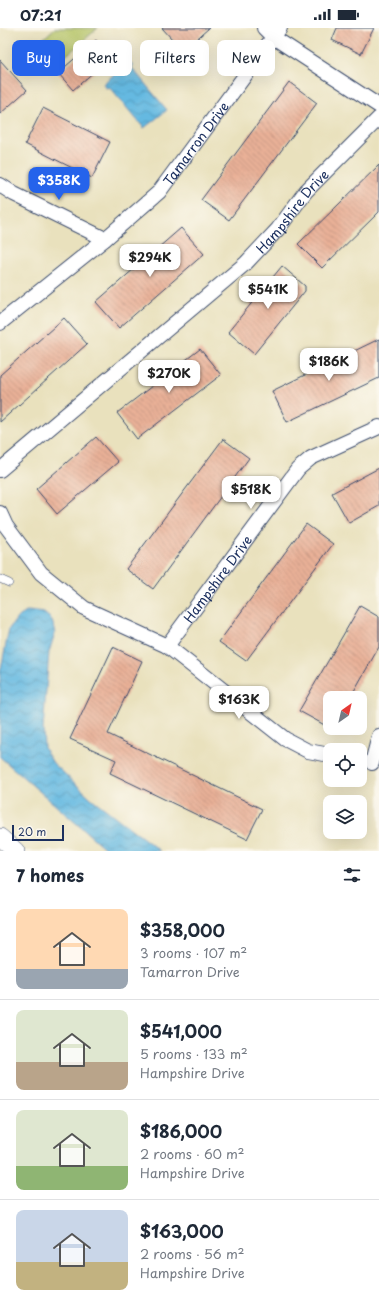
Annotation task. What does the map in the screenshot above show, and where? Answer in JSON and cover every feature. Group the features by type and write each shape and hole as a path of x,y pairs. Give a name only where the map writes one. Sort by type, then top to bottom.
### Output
{"street":[{"name":"Tamarron Drive","path":"0,323 105,239 159,192 272,31 379,106"},
{"name":"Hampshire Drive","path":"0,470 246,263 278,228 306,191 379,118"},
{"path":"0,185 14,194 105,239"},
{"name":"Hampshire Drive","path":"167,646 298,469 311,458 379,427"},
{"path":"0,513 6,526 41,573 84,608 167,646 285,740 308,751 323,754"},
{"path":"370,763 379,736"},
{"path":"0,837 16,851"}],"lane":[{"path":"0,579 8,584"}],"green space":[{"path":"55,28 98,28 84,40 73,40 73,50 65,56 65,40 42,40"}],"water":[{"path":"132,68 167,110 144,128 109,87 106,88 103,84 112,76 132,76"},
{"path":"28,611 44,613 52,620 55,633 49,652 43,729 44,748 53,763 91,798 160,851 108,851 0,757 0,673 9,629 17,618"}],"building":[{"path":"162,28 209,28 195,40 173,40"},
{"path":"337,28 374,28 361,54 332,40"},
{"path":"0,60 12,73 12,76 14,76 27,90 0,114"},
{"path":"73,60 73,76 89,76 73,90 61,76 65,76 65,67"},
{"path":"289,82 317,103 229,220 201,200"},
{"path":"43,108 110,142 92,178 25,144"},
{"path":"379,165 379,212 322,268 298,244"},
{"path":"181,228 204,254 119,328 96,302"},
{"path":"282,266 305,286 305,291 254,354 228,332"},
{"path":"64,318 87,344 0,422 0,375"},
{"path":"379,339 379,378 287,422 272,391"},
{"path":"200,349 221,375 137,439 117,413"},
{"path":"96,437 118,462 57,514 36,489"},
{"path":"223,439 249,458 153,589 126,569"},
{"path":"379,468 379,506 349,523 332,493"},
{"path":"306,524 333,544 246,661 219,642"},
{"path":"360,606 379,617 379,647 354,691 323,691 323,724 299,711"},
{"path":"113,647 142,661 108,734 262,809 247,839 110,773 116,760 70,739"}]}
